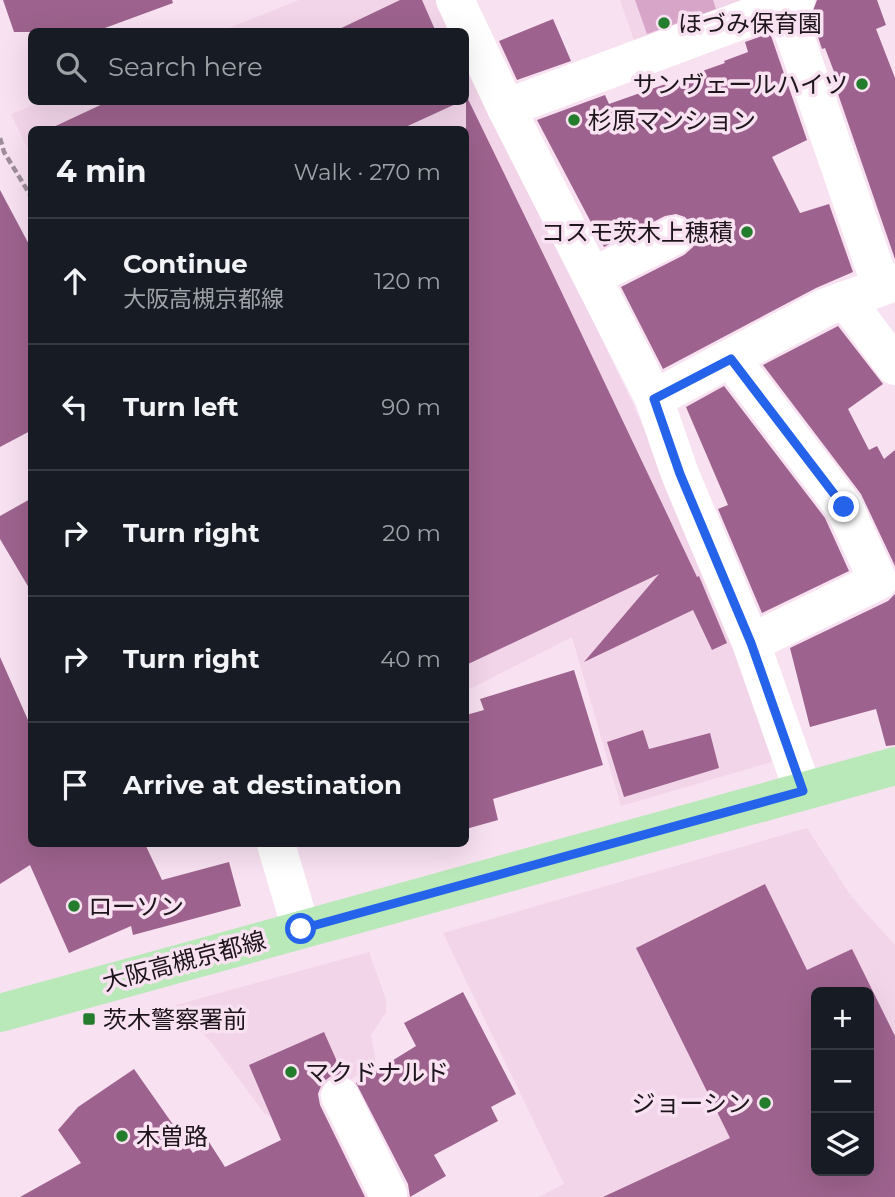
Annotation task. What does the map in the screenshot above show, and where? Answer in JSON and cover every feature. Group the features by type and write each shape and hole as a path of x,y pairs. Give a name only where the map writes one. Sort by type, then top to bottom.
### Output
{"main road":[{"name":"大阪高槻京都線","path":"0,1013 895,766"}],"street":[{"path":"455,0 468,28"},
{"path":"506,108 790,2 895,366"},
{"path":"469,30 654,399 680,474 751,643 803,791"},
{"path":"592,276 674,236"},
{"path":"654,399 826,307 874,290"},
{"path":"731,359 844,507 877,581 751,643"},
{"path":"277,847 301,929"},
{"path":"340,1096 388,1197"}],"path":[{"path":"0,138 4,152 28,191"}],"shaded area":[{"path":"299,0 437,0 451,28 229,28"},
{"name":"ほづみ保育園","path":"620,0 766,0 636,46"},
{"path":"635,0 713,0 716,9 647,34"},
{"path":"469,64 631,400 756,680 776,748 772,762 621,806 572,637 469,689 469,126 28,126 28,150 11,114 34,105 469,105"},
{"path":"807,828 851,896 895,945 895,1197 539,1197 564,1184 443,933"},
{"path":"369,952 386,999 386,1012 371,1035 376,1063 344,1084 321,1090 297,1101 275,1119 265,1114 212,1043 176,1005"}],"building":[{"path":"3,0 172,0 173,3 105,28 28,28 28,32 14,32"},
{"path":"400,0 422,0 434,28 341,28"},
{"path":"817,0 877,0 886,25 876,29 895,78 895,259 837,91 841,90 825,48 822,49 811,16"},
{"path":"553,19 571,61 517,80 499,41"},
{"path":"770,33 807,140 772,157 800,213 829,204 853,272 816,288 663,369 621,287 684,255 693,247 696,238 693,226 685,217 676,214 665,216 604,247 537,120 605,95 609,104 725,63 724,61 748,52 745,42"},
{"path":"469,101 697,577 699,576 727,643 712,650 693,610 584,662 659,574 469,664 469,126 466,126 466,105 469,105"},
{"path":"101,105 453,105 408,126 56,126"},
{"path":"0,190 28,242 28,432 0,447"},
{"path":"838,326 883,384 848,409 869,450 877,446 884,459 895,450 895,566 861,494 763,365"},
{"path":"724,386 825,518 849,571 762,613 718,509 728,505 686,407"},
{"path":"28,500 28,586 0,539 0,516"},
{"path":"895,594 895,745 886,746 876,709 810,727 790,648 888,601"},
{"path":"0,657 28,720 28,847 146,847 162,880 229,862 241,906 133,935 131,926 69,953 30,865 0,884"},
{"path":"574,670 603,765 493,799 498,820 469,828 469,714 484,710 480,699"},
{"path":"643,730 649,749 710,733 719,768 624,797 607,742"},
{"name":"ジョーシン","path":"765,884 807,970 852,949 871,987 811,987 811,1176 874,1176 874,994 895,1036 895,1197 603,1197 730,1138 636,948"},
{"path":"463,992 516,1094 491,1107 498,1121 434,1155 446,1176 410,1197 408,1184 356,1083 416,1046 404,1023"},
{"path":"324,1032 343,1075 331,1076 322,1083 318,1094 320,1105 365,1197 20,1197 81,1163 58,1130 78,1107 134,1069 193,1153 209,1142 225,1167 281,1140 249,1065"}],"place":[{"name":"ほづみ保育園","path":"664,23"},
{"name":"サンヴェールハイツ","path":"862,84"},
{"name":"杉原マンション","path":"574,120"},
{"name":"コスモ茨木上穂積","path":"747,232"},
{"name":"ローソン","path":"74,906"},
{"name":"茨木警察署前","path":"89,1019"},
{"name":"マクドナルド","path":"291,1072"},
{"name":"ジョーシン","path":"765,1103"},
{"name":"木曽路","path":"122,1136"}],"route":[{"path":"301,929 803,791 751,643 680,474 654,399 731,359 844,507"}]}
